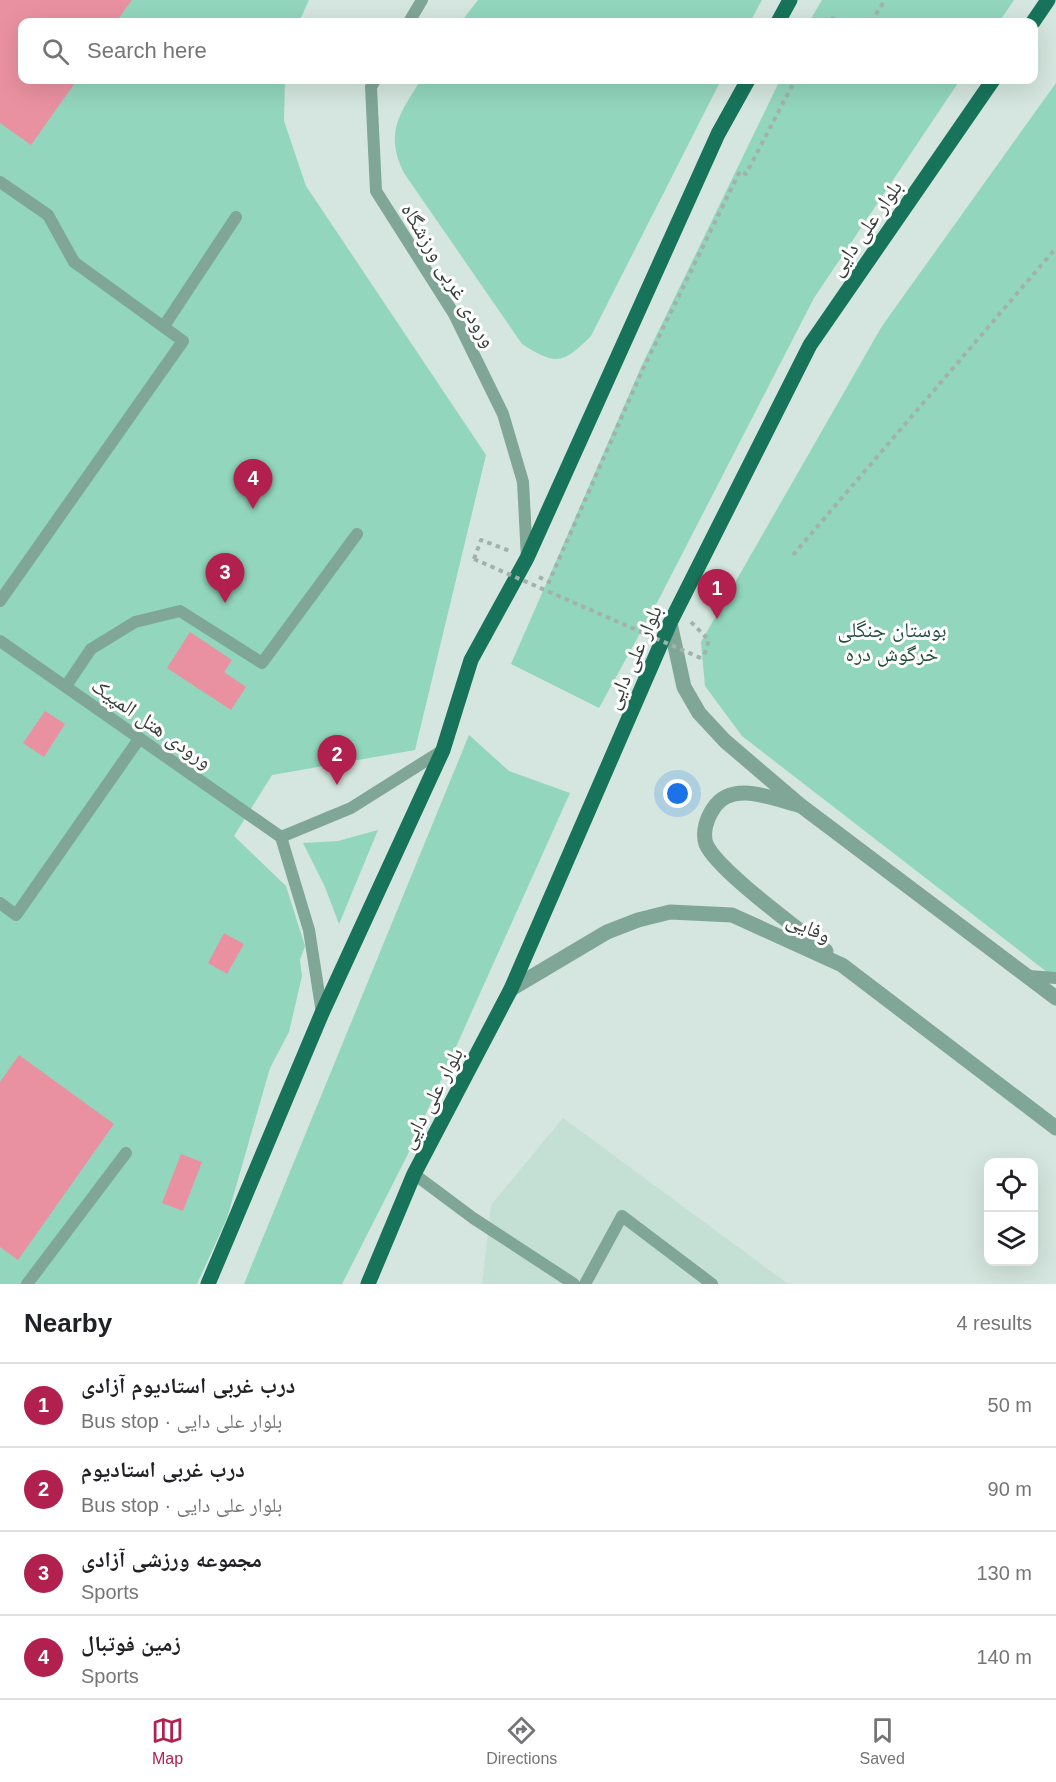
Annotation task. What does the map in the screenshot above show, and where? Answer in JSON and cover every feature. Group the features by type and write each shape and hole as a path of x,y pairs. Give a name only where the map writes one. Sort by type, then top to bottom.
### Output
{"main road":[{"path":"780,18 790,0"},
{"path":"1036,18 1048,0"},
{"path":"208,1284 322,1013 443,750 471,660 524,564 718,134 746,84"},
{"name":"بلوار علی دایی","path":"368,1284 414,1174 511,988 670,623 810,345 990,84"}],"street":[{"path":"670,623 684,687 699,713 724,741 800,805 1056,998"},
{"path":"800,805 737,792 717,802 706,820 706,843 726,869 842,965"},
{"name":"وفایی","path":"511,988 608,932 638,920 670,912 732,915 842,965 1056,1128"}],"lane":[{"path":"411,18 422,0"},
{"name":"ورودی غربی ورزشگاه","path":"373,84 371,87 376,191 454,314 503,414 523,482 524,564"},
{"path":"0,182 48,215 74,262 183,341 0,601"},
{"path":"164,326 236,216"},
{"path":"66,686 91,649 135,622 180,611 262,663 357,534"},
{"name":"ورودی هتل المپیک","path":"0,641 281,837"},
{"path":"0,903 16,915 139,739"},
{"path":"322,1013 309,930 281,837 351,808 443,750"},
{"path":"1029,976 1056,978"},
{"path":"27,1284 126,1153"},
{"path":"414,1174 473,1218 574,1284"},
{"path":"585,1284 622,1216 712,1284"}],"path":[{"path":"874,18 885,0"},
{"path":"709,640 703,659 474,558 481,540 524,564 549,582 642,371 740,171 746,174 793,84"},
{"path":"793,555 1056,248"}],"shaded area":[{"path":"563,1118 788,1284 482,1284 491,1205"}],"green space":[{"path":"0,0 309,0 301,18 18,18 18,84 285,84 284,121 306,186 486,455 415,750 272,775 234,836 286,886 305,946 300,960 302,976 289,1032 270,1068 227,1218 197,1284 0,1284"},
{"path":"478,0 762,0 752,18 464,18"},
{"path":"822,0 1014,0 1002,18 811,18"},
{"name":"بوستان جنگلی خرگوش دره","path":"1056,83 1056,979 742,736 705,686 701,642 882,326"},
{"path":"419,84 719,84 591,336 573,352 559,359 543,356 522,344 404,173 398,159 395,135 401,113"},
{"path":"778,84 957,84 814,298 660,597 599,708 511,664 642,365"},
{"path":"469,735 509,771 570,793 407,1156 342,1284 244,1284"},
{"path":"378,830 339,924 325,887 303,843 338,841"}],"building":[{"path":"0,0 132,0 119,18 18,18 18,84 74,84 31,145 0,123"},
{"path":"190,632 232,660 224,672 246,687 231,710 167,668"},
{"path":"45,711 65,724 44,757 23,743"},
{"path":"224,933 244,944 227,974 208,963"},
{"path":"19,1055 114,1124 18,1260 0,1247 0,1082"},
{"path":"181,1154 202,1162 183,1211 162,1203"}],"place":[{"name":"زمین فوتبال","path":"253,509"},
{"name":"مجموعه ورزشی آزادی","path":"225,603"},
{"name":"درب غربی استادیوم آزادی","path":"717,619"},
{"name":"درب غربی استادیوم","path":"337,785"}]}
